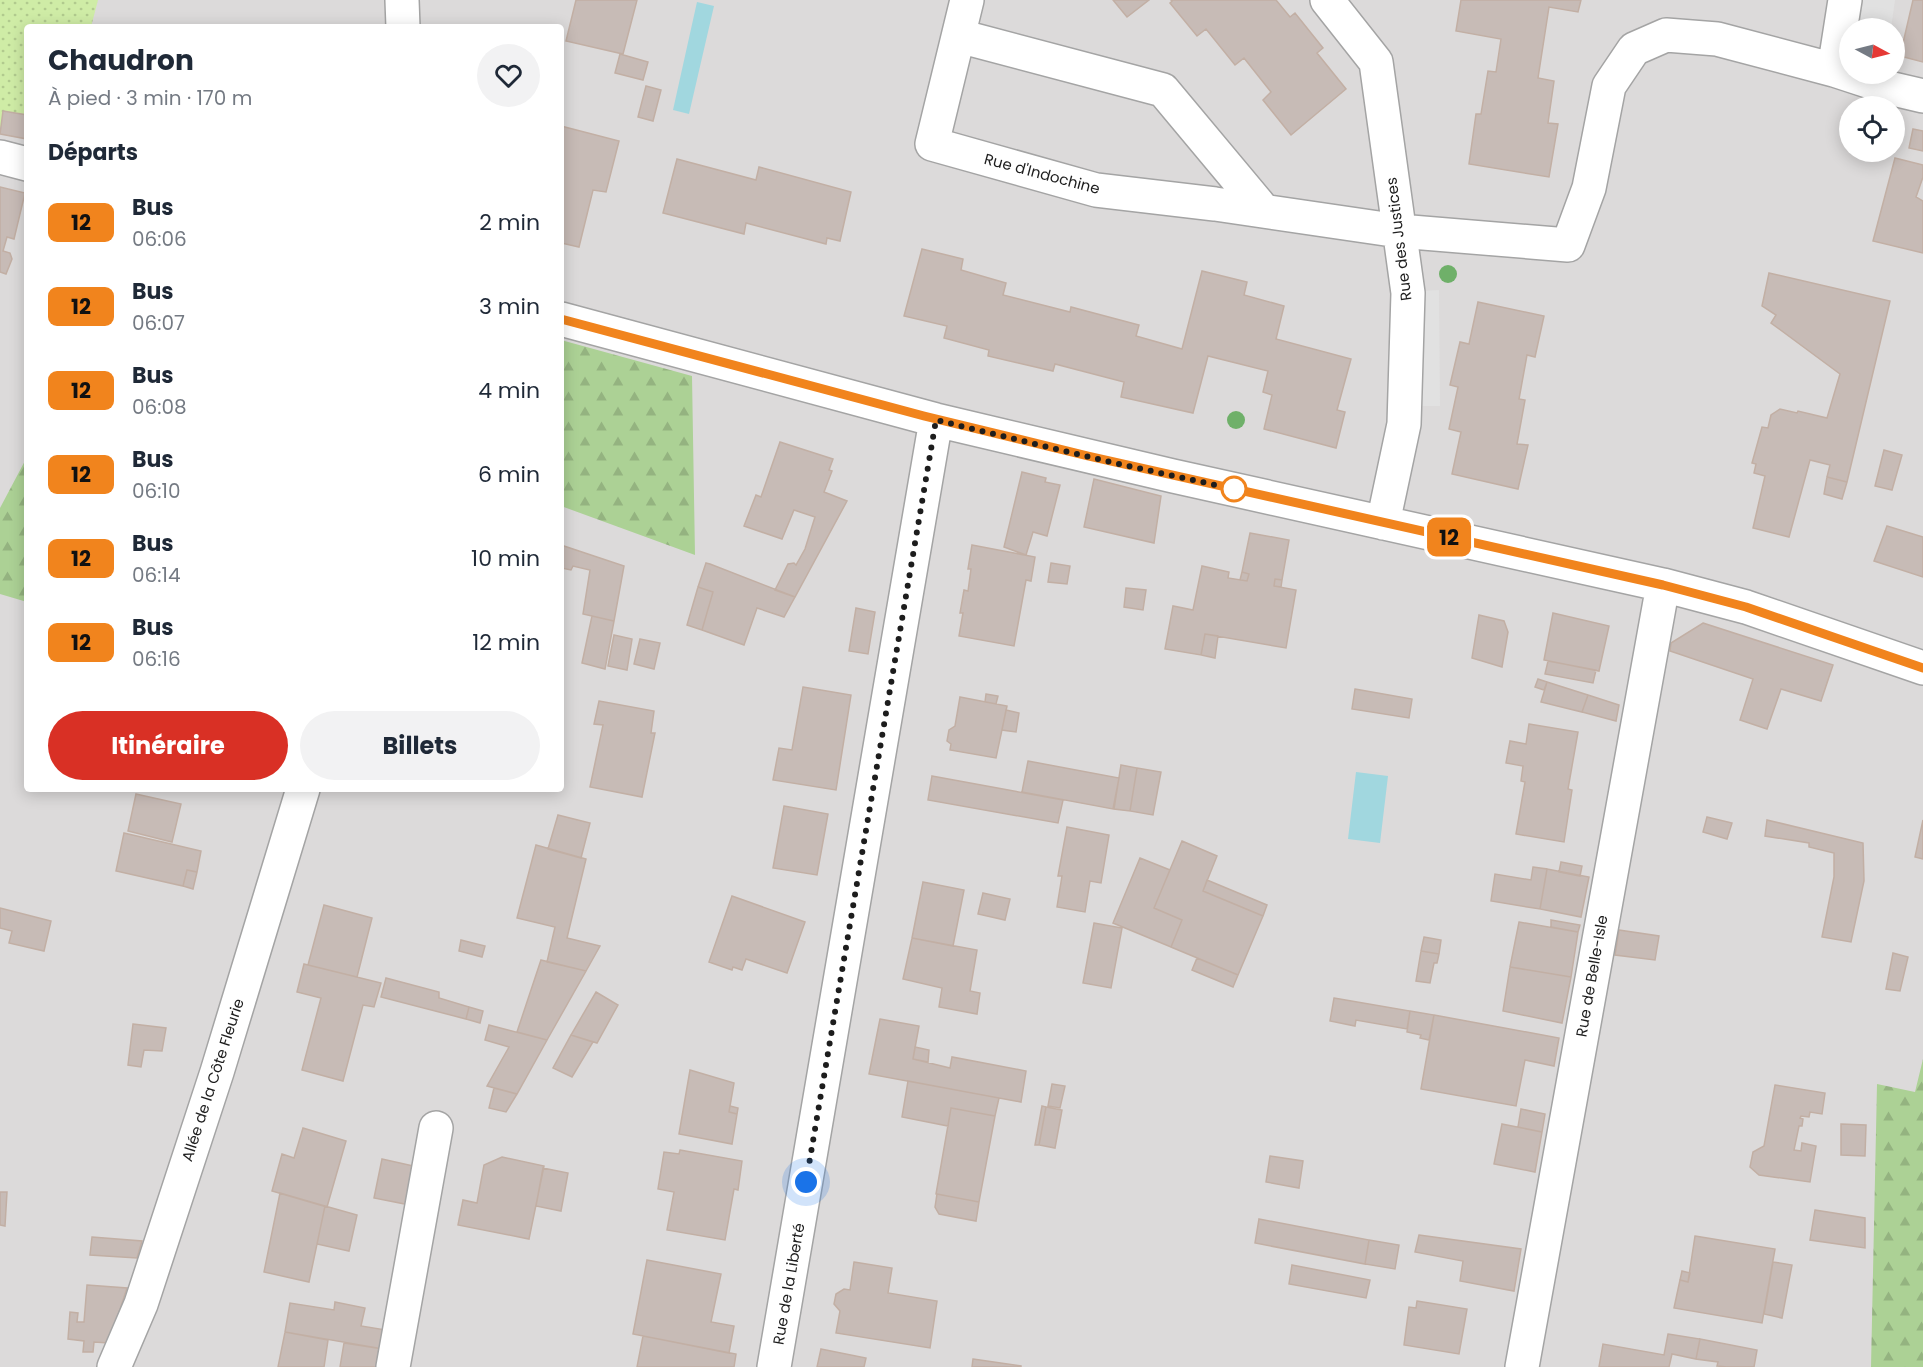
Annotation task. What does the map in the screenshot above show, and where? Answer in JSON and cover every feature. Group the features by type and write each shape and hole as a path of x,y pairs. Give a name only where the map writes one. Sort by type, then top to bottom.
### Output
{"street":[{"path":"402,0 403,24"},
{"name":"Rue d'Indochine","path":"967,0 932,144 1096,190 1399,231 1568,245 1589,188 1609,86 1634,49 1666,35 1717,39 1834,70"},
{"path":"1845,0 1834,70 1889,88 1923,96"},
{"name":"Rue des Justices","path":"1331,2 1376,62 1408,293 1404,424 1383,523"},
{"path":"958,36 1163,90 1264,211"},
{"path":"0,157 24,163"},
{"path":"564,320 936,420 1152,471 1663,585 1746,607 1923,668"},
{"name":"Rue de la Liberté","path":"774,1367 936,420"},
{"name":"Rue de Belle-Isle","path":"1522,1367 1663,585"},
{"name":"Allée de la Côte Fleurie","path":"114,1367 141,1304 217,1072 302,792"},
{"path":"393,1367 436,1128"}],"shaded area":[{"path":"0,0 1923,0 1923,1367 0,1367"},
{"path":"1862,0 1895,0 1892,18 1859,18"},
{"path":"1439,290 1440,406 1422,406 1421,291"}],"green space":[{"path":"0,0 98,0 92,24 24,24 24,133 0,127"},
{"path":"564,341 692,376 695,555 564,507"},
{"path":"24,463 24,601 0,594 0,508"},
{"path":"1923,1059 1923,1367 1871,1367 1877,1084 1915,1092"}],"water":[{"path":"697,2 714,6 689,114 673,110"},
{"path":"1356,772 1388,776 1380,843 1348,839"}],"building":[{"path":"576,0 637,0 623,54 566,41"},
{"path":"1113,0 1149,0 1127,17"},
{"path":"1171,0 1276,0 1290,17 1295,13 1323,48 1317,53 1346,89 1291,135 1263,100 1271,92 1244,58 1235,65 1206,29 1197,36 1170,3"},
{"path":"1461,0 1581,0 1578,12 1549,7 1538,78 1554,81 1548,123 1558,124 1549,177 1469,164 1476,114 1481,114 1488,71 1496,72 1501,39 1456,31"},
{"path":"1913,0 1923,0 1923,62 1905,57 1905,34"},
{"path":"620,54 648,62 643,80 615,73"},
{"path":"646,86 661,90 653,121 638,117"},
{"path":"3,111 24,114 24,138 0,134"},
{"path":"564,127 619,141 606,192 593,190 579,247 564,244"},
{"path":"1913,129 1923,131 1923,151 1909,148"},
{"path":"677,159 756,180 759,167 851,192 840,241 827,238 826,244 746,223 744,234 663,213"},
{"path":"1905,160 1923,165 1923,177 1916,197 1923,201 1923,253 1873,241 1894,162"},
{"path":"0,187 24,193 24,197 14,239 7,237 3,251 10,253 12,259 6,274 0,272"},
{"path":"922,249 963,259 961,270 1006,283 1003,295 1070,312 1071,307 1139,325 1136,336 1182,349 1202,271 1247,282 1244,295 1284,306 1276,339 1351,359 1337,410 1345,412 1336,448 1264,429 1272,395 1263,392 1268,371 1208,356 1193,413 1121,397 1124,382 1055,364 1053,371 988,356 989,350 944,338 947,326 904,316"},
{"path":"1769,273 1890,301 1847,482 1827,477 1830,465 1810,460 1789,537 1753,528 1765,476 1754,473 1756,464 1752,463 1762,427 1768,428 1771,415 1780,409 1827,418 1840,374 1771,323 1776,315 1762,306"},
{"path":"1478,302 1544,316 1535,357 1527,355 1519,399 1525,400 1517,444 1528,445 1518,489 1452,474 1461,432 1449,429 1458,387 1450,385 1460,342 1469,344"},
{"path":"780,442 833,459 829,470 832,471 824,492 847,501 795,597 775,590 788,564 796,565 805,549 815,517 794,510 782,539 744,526 756,495 761,497"},
{"path":"1884,450 1902,455 1892,490 1875,486"},
{"path":"1022,472 1046,478 1045,482 1060,485 1047,536 1033,532 1026,555 1004,547"},
{"path":"1827,477 1847,482 1842,499 1824,494"},
{"path":"1094,479 1161,496 1154,543 1084,527"},
{"path":"1887,526 1923,537 1923,577 1874,561"},
{"path":"1250,533 1289,540 1282,580 1275,579 1274,586 1296,590 1286,648 1205,634 1201,655 1165,649 1173,606 1193,610 1202,566 1229,572 1228,578 1247,581 1249,574 1242,572"},
{"path":"972,545 1035,557 1031,581 1026,580 1014,646 959,636 964,590 968,591 971,569 968,569"},
{"path":"564,546 624,566 614,621 583,614 590,570 573,566 571,570 564,569"},
{"path":"706,563 795,597 784,617 757,608 744,645 702,630 713,592 698,587"},
{"path":"1051,563 1070,566 1067,584 1048,582"},
{"path":"1242,572 1249,574 1247,581 1240,580"},
{"path":"1275,579 1282,580 1281,587 1274,586"},
{"path":"698,587 713,592 702,630 687,625"},
{"path":"1126,588 1146,590 1143,610 1124,607"},
{"path":"856,608 875,612 868,654 849,651"},
{"path":"1553,613 1609,626 1599,671 1544,660"},
{"path":"1479,615 1504,621 1508,632 1502,667 1472,658"},
{"path":"592,616 614,621 605,669 582,663"},
{"path":"1703,623 1833,665 1821,701 1781,689 1767,729 1740,720 1753,679 1670,651 1671,643"},
{"path":"1205,634 1218,636 1215,658 1201,655"},
{"path":"614,635 632,639 627,670 608,666"},
{"path":"640,639 660,643 654,669 634,664"},
{"path":"1548,661 1596,670 1593,683 1545,674"},
{"path":"1538,679 1547,682 1544,690 1535,687"},
{"path":"1547,682 1588,695 1582,712 1541,702"},
{"path":"803,687 851,695 836,790 773,780 779,748 792,750"},
{"path":"1355,689 1412,699 1409,718 1352,709"},
{"path":"986,694 998,696 996,704 985,702"},
{"path":"1588,695 1619,705 1616,721 1582,712"},
{"path":"960,697 1007,706 996,758 950,750 951,744 947,741 949,730 955,726"},
{"path":"599,701 654,711 651,733 655,733 642,797 590,787 603,725 594,724"},
{"path":"1006,710 1019,713 1016,732 1002,730"},
{"path":"1529,724 1578,732 1568,789 1572,790 1564,842 1516,834 1525,782 1521,781 1523,766 1506,763 1510,741 1526,744"},
{"path":"1028,761 1119,778 1113,809 1022,792"},
{"path":"1121,765 1137,768 1130,811 1114,809"},
{"path":"1137,768 1161,772 1153,815 1130,811"},
{"path":"932,776 1063,800 1058,823 928,800"},
{"path":"136,794 181,804 172,842 128,831"},
{"path":"784,806 828,814 817,875 773,868"},
{"path":"558,815 590,823 581,858 548,849"},
{"path":"1707,817 1732,823 1727,839 1703,832"},
{"path":"1767,820 1863,843 1864,881 1851,942 1822,937 1834,877 1834,853 1809,847 1809,843 1765,836"},
{"path":"1923,820 1923,859 1915,857"},
{"path":"1067,827 1109,835 1101,883 1090,881 1085,912 1057,907 1062,876 1058,876"},
{"path":"124,833 201,851 197,872 187,870 183,886 116,871"},
{"path":"1182,841 1217,856 1203,891 1263,916 1238,975 1171,947 1182,920 1154,908"},
{"path":"536,845 586,859 567,938 600,946 586,971 547,962 555,927 517,918"},
{"path":"1140,858 1170,870 1154,908 1182,920 1171,947 1113,923"},
{"path":"1561,862 1582,866 1580,876 1559,872"},
{"path":"1533,867 1547,869 1540,909 1491,901 1495,874 1531,880"},
{"path":"1547,869 1589,877 1581,917 1540,909"},
{"path":"187,870 197,872 193,889 183,886"},
{"path":"1207,880 1267,905 1263,916 1203,891"},
{"path":"923,882 964,890 953,946 912,938"},
{"path":"983,893 1010,899 1005,920 978,914"},
{"path":"732,896 805,922 787,973 746,959 742,970 733,967 732,970 709,962"},
{"path":"324,905 372,918 357,977 308,965"},
{"path":"0,908 51,921 44,951 9,943 12,931 0,928"},
{"path":"1551,920 1580,925 1578,932 1551,927"},
{"path":"1519,922 1578,932 1571,977 1510,967"},
{"path":"1094,923 1122,928 1111,988 1083,983"},
{"path":"1619,930 1659,936 1655,960 1615,955"},
{"path":"1424,937 1441,940 1439,954 1421,951"},
{"path":"912,938 977,950 970,991 980,993 977,1014 939,1007 942,988 903,979"},
{"path":"461,940 485,946 482,957 459,951"},
{"path":"1421,951 1439,954 1437,963 1434,963 1430,983 1416,981"},
{"path":"1893,953 1908,957 1900,991 1886,989"},
{"path":"1197,958 1238,975 1233,987 1192,970"},
{"path":"541,960 586,971 547,1040 517,1032"},
{"path":"304,964 381,983 374,1007 363,1005 343,1081 302,1070 321,998 297,992"},
{"path":"1510,967 1571,977 1562,1023 1503,1011"},
{"path":"386,978 439,992 439,998 469,1007 466,1019 381,997"},
{"path":"596,992 618,1005 597,1043 571,1035"},
{"path":"1334,998 1410,1011 1407,1029 1356,1020 1355,1026 1330,1021"},
{"path":"469,1007 483,1011 480,1023 466,1019"},
{"path":"1410,1011 1434,1015 1429,1040 1420,1038 1421,1035 1407,1032"},
{"path":"1434,1015 1559,1038 1554,1066 1525,1060 1516,1106 1421,1089"},
{"path":"880,1019 919,1026 913,1059 950,1068 952,1057 1026,1071 1021,1102 869,1074"},
{"path":"133,1024 166,1028 162,1051 144,1050 141,1067 128,1065"},
{"path":"489,1025 547,1040 517,1094 487,1086 509,1047 485,1040"},
{"path":"571,1035 593,1042 572,1077 553,1068"},
{"path":"915,1047 929,1050 928,1062 913,1059"},
{"path":"690,1070 734,1083 729,1112 737,1114 732,1144 679,1134"},
{"path":"908,1081 999,1098 995,1116 951,1108 948,1126 902,1117"},
{"path":"1052,1084 1065,1086 1060,1108 1048,1106"},
{"path":"1775,1085 1825,1093 1822,1114 1810,1112 1809,1117 1801,1116 1802,1126 1799,1126 1794,1150 1801,1151 1802,1143 1816,1146 1810,1182 1759,1175 1750,1167 1753,1152 1764,1146"},
{"path":"494,1088 517,1094 506,1112 489,1108"},
{"path":"730,1106 738,1108 737,1114 729,1112"},
{"path":"1042,1106 1046,1107 1039,1145 1035,1145"},
{"path":"1046,1107 1062,1110 1055,1148 1039,1145"},
{"path":"951,1108 995,1116 979,1202 936,1194"},
{"path":"1521,1109 1545,1114 1542,1132 1518,1127"},
{"path":"1502,1124 1542,1132 1535,1172 1494,1164"},
{"path":"1841,1124 1866,1125 1865,1156 1841,1155"},
{"path":"303,1128 346,1141 327,1207 272,1191 282,1154 294,1158"},
{"path":"680,1150 742,1161 738,1190 734,1189 725,1240 667,1230 674,1192 658,1189 664,1152 679,1154"},
{"path":"1270,1156 1303,1161 1299,1188 1266,1182"},
{"path":"502,1157 544,1166 529,1239 458,1225 463,1200 477,1203 484,1165"},
{"path":"382,1159 418,1167 410,1205 374,1198"},
{"path":"543,1168 568,1173 561,1211 536,1206"},
{"path":"0,1192 7,1192 5,1226 0,1225"},
{"path":"280,1193 325,1206 309,1282 264,1272"},
{"path":"937,1194 979,1202 976,1221 939,1214 935,1207"},
{"path":"325,1206 357,1215 349,1251 317,1244"},
{"path":"1815,1210 1865,1218 1865,1248 1810,1240"},
{"path":"1259,1219 1369,1240 1365,1264 1255,1243"},
{"path":"1419,1235 1521,1249 1514,1291 1460,1281 1463,1261 1415,1252"},
{"path":"1695,1236 1775,1249 1762,1323 1674,1308 1680,1280 1688,1282"},
{"path":"92,1237 142,1241 137,1258 90,1255"},
{"path":"1369,1240 1399,1245 1395,1269 1365,1264"},
{"path":"647,1260 721,1274 711,1322 734,1326 729,1353 633,1334"},
{"path":"854,1262 892,1268 888,1293 937,1301 930,1348 836,1333 840,1311 834,1304 836,1294 844,1289 850,1290"},
{"path":"1773,1262 1792,1265 1782,1318 1764,1314"},
{"path":"1292,1265 1370,1280 1366,1298 1289,1284"},
{"path":"1682,1271 1690,1273 1688,1282 1680,1280"},
{"path":"87,1285 127,1288 109,1343 94,1342 93,1352 83,1352 84,1341 68,1339 70,1312 78,1313 77,1322 84,1322"},
{"path":"1417,1301 1467,1309 1459,1354 1404,1345 1409,1307 1416,1308"},
{"path":"335,1302 365,1308 361,1326 386,1330 383,1349 285,1332 290,1303 334,1310"},
{"path":"285,1332 328,1340 324,1367 278,1367"},
{"path":"1668,1334 1700,1339 1696,1359 1672,1354 1669,1367 1599,1367 1603,1344 1664,1355"},
{"path":"643,1336 736,1354 734,1367 637,1367"},
{"path":"1700,1339 1757,1350 1754,1367 1717,1366 1718,1362 1696,1359"},
{"path":"344,1343 383,1349 380,1367 340,1367"},
{"path":"821,1349 866,1358 864,1367 817,1367"},
{"path":"973,1359 1021,1366 1021,1367 972,1367"}],"bus line":[{"name":"12","path":"564,320 924,416 1088,456 1663,585 1746,607 1923,668"}],"route":[{"path":"806,1182 936,420 1234,489"}]}
